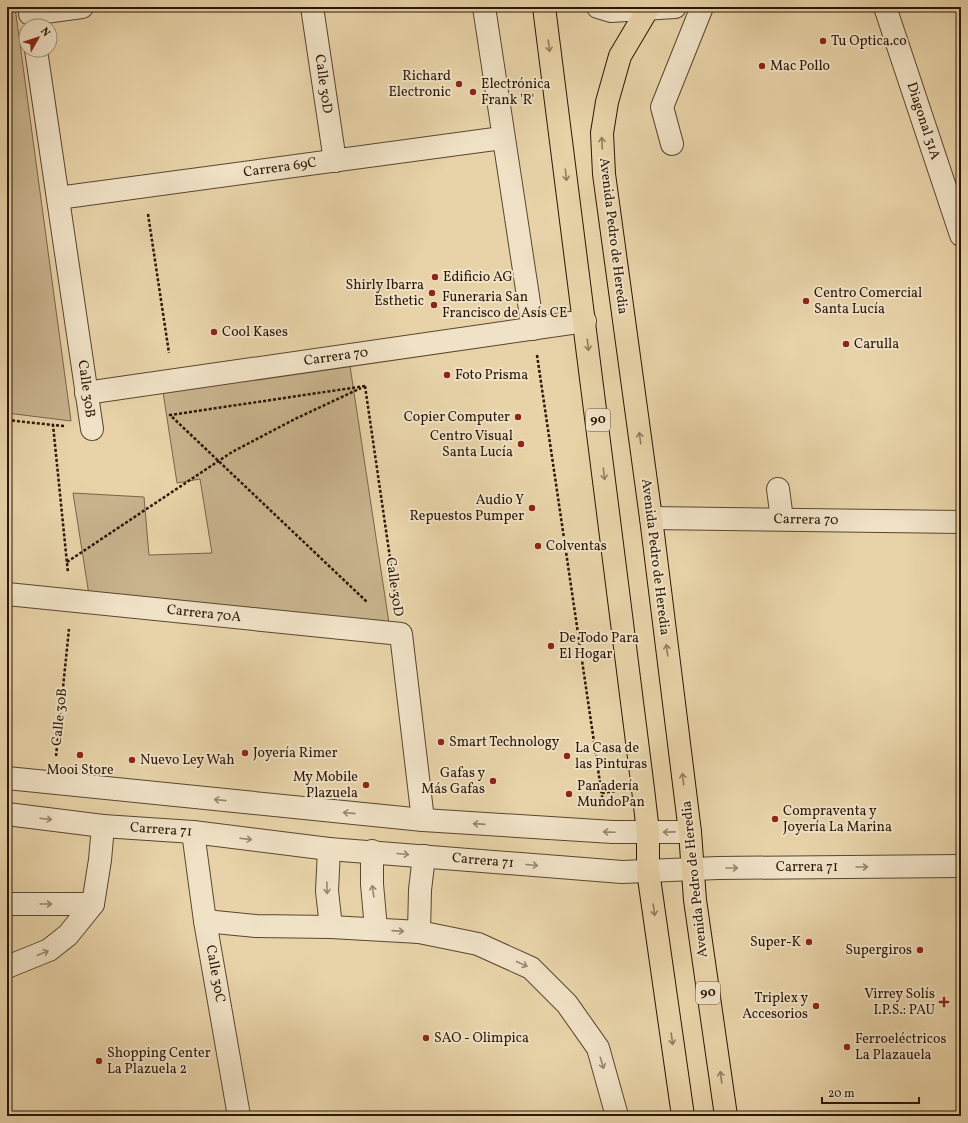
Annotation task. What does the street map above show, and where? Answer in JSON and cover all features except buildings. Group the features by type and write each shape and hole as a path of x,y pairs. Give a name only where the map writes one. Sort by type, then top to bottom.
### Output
{"highway":[{"name":"90","path":"544,7 585,321 648,832 648,872 682,1116"},
{"name":"Avenida Pedro de Heredia","path":"648,8 620,56 607,102 602,133 604,174 651,518 690,832 695,900 726,1116"}],"street":[{"path":"31,16 82,7"},
{"name":"Calle 30D","path":"312,7 335,161"},
{"path":"484,7 502,138 533,329"},
{"path":"598,7 611,11 675,7"},
{"path":"672,144 662,107 702,7"},
{"name":"Diagonal 31A","path":"885,7 961,235"},
{"name":"Calle 30B","path":"37,58 92,429"},
{"name":"Carrera 69C","path":"58,198 502,138"},
{"name":"Carrera 70","path":"86,393 585,321"},
{"path":"778,490 782,519"},
{"name":"Carrera 70","path":"651,518 961,522"},
{"name":"Carrera 70A","path":"7,594 401,634"},
{"name":"Calle 30D","path":"401,634 424,820"},
{"path":"7,778 52,784 424,820 599,831 690,832"},
{"name":"Carrera 71","path":"7,814 103,826 193,832 330,849 372,851 622,872 693,869 961,866"},
{"path":"7,967 49,950 68,935 93,904 100,860 103,826"},
{"name":"Calle 30C","path":"193,832 205,921 240,1116"},
{"path":"330,849 327,886 331,927"},
{"path":"372,851 372,884 376,929"},
{"path":"419,932 420,890 424,856"},
{"path":"7,904 93,904"},
{"path":"205,921 256,926 331,927 419,932 478,944 531,968 567,1004 598,1048 617,1116"}],"path":[{"path":"144,186 173,380"},
{"path":"533,329 604,807"},
{"name":"Calle 30D","path":"360,353 401,634"},
{"path":"365,386 170,415 401,634"},
{"path":"67,562 218,461 295,419 365,386"},
{"path":"7,420 53,425"},
{"name":"Calle 30B","path":"52,784 72,601 53,425 92,429"}],"shaded area":[{"path":"7,7 15,7 18,29 18,58 22,58 71,421 7,413"},
{"path":"350,366 389,623 89,595 73,493 144,497 149,555 212,553 200,479 177,483 163,392"}],"place":[{"name":"Tu Optica.co","path":"823,41"},
{"name":"Mac Pollo","path":"762,66"},
{"name":"Richard Electronic","path":"459,84"},
{"name":"Electrónica Frank 'R'","path":"473,92"},
{"name":"Edificio AG","path":"435,277"},
{"name":"Shirly Ibarra Esthetic","path":"432,293"},
{"name":"Centro Comercial Santa Lucía","path":"806,301"},
{"name":"Funeraria San Francisco de Asís CE","path":"434,305"},
{"name":"Cool Kases","path":"214,332"},
{"name":"Carulla","path":"846,344"},
{"name":"Foto Prisma","path":"447,375"},
{"name":"Copier Computer","path":"518,417"},
{"name":"Centro Visual Santa Lucía","path":"521,444"},
{"name":"Audio Y Repuestos Pumper","path":"532,508"},
{"name":"Colventas","path":"538,546"},
{"name":"De Todo Para El Hogar","path":"551,646"},
{"name":"Smart Technology","path":"441,742"},
{"name":"Joyería Rimer","path":"245,753"},
{"name":"Mooi Store","path":"80,755"},
{"name":"La Casa de las Pinturas","path":"567,756"},
{"name":"Nuevo Ley Wah","path":"132,760"},
{"name":"Gafas y Más Gafas","path":"493,781"},
{"name":"My Mobile Plazuela","path":"366,785"},
{"name":"Panadería MundoPan","path":"569,794"},
{"name":"Compraventa y Joyería La Marina","path":"775,819"},
{"name":"Super-K","path":"809,942"},
{"name":"Supergiros","path":"920,950"},
{"name":"Virrey Solís I.P.S.: PAU","path":"944,1002"},
{"name":"Triplex y Accesorios","path":"816,1006"},
{"name":"SAO - Olimpica","path":"426,1038"},
{"name":"Ferroeléctricos La Plazauela","path":"847,1047"},
{"name":"Shopping Center La Plazuela 2","path":"99,1061"}]}
